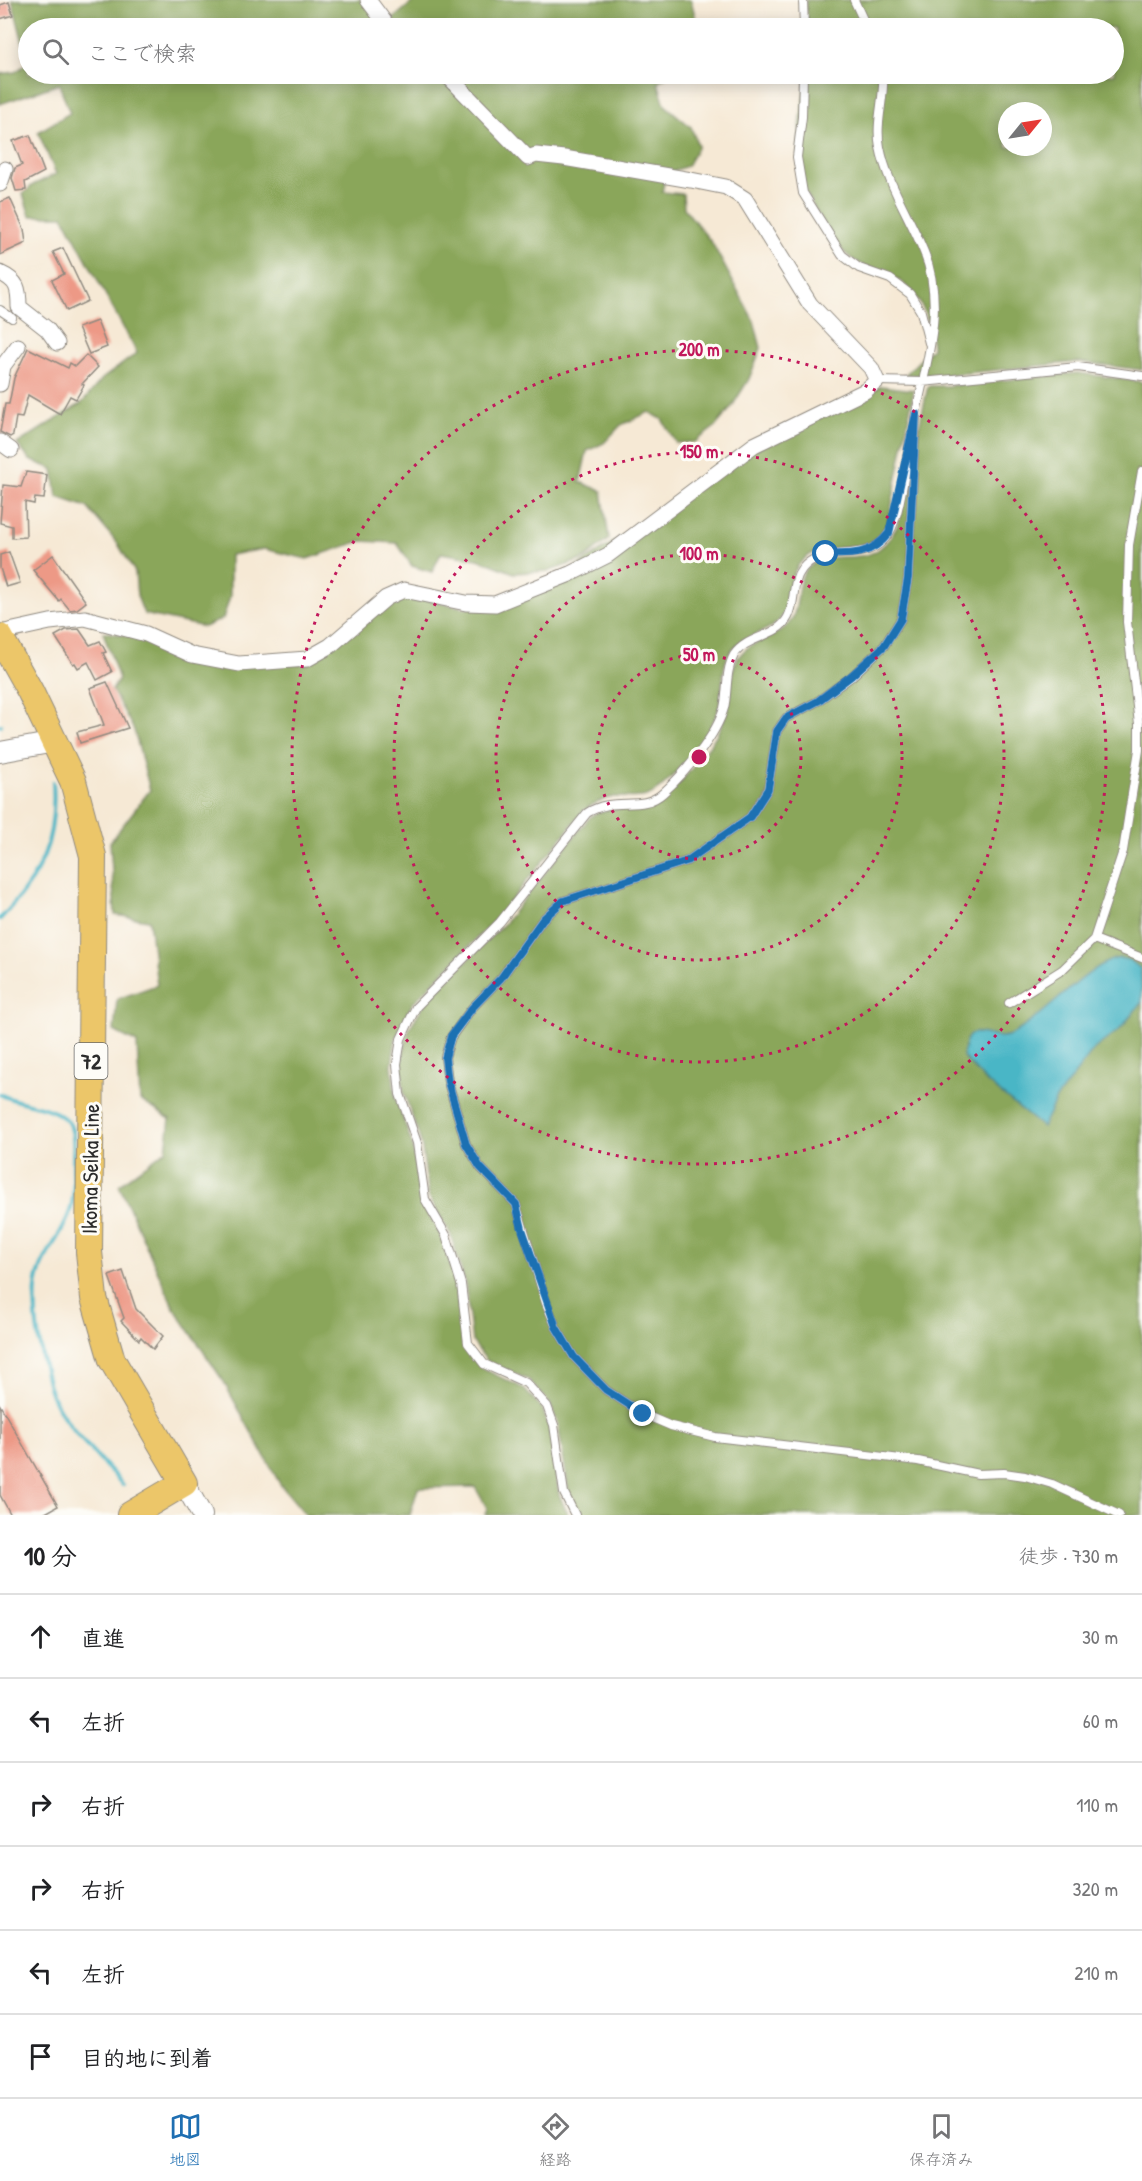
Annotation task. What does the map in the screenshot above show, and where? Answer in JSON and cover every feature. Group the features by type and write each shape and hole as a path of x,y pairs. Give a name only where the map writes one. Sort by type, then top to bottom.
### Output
{"main road":[{"name":"Ikoma Seika Line","path":"0,635 74,781 93,856 88,1252 94,1298 112,1360 184,1483"},
{"path":"130,1515 184,1483"}],"street":[{"path":"368,0 382,18"},
{"path":"0,635 50,622 85,618 146,634 192,655 239,664 307,659 330,646 386,598 404,590 466,603 495,604 570,574 608,555 754,445 865,391 877,381 871,368 810,304 745,199 726,187 691,180 564,158 536,155 528,158 456,84"},
{"path":"0,184 5,169"},
{"path":"0,273 11,278 19,288 19,307 47,330 57,343"},
{"path":"0,384 3,366 18,346"},
{"path":"0,752 55,742"},
{"path":"184,1483 202,1515"}],"lane":[{"path":"803,0 804,18"},
{"path":"854,0 862,18"},
{"path":"803,84 802,117 797,157 803,193 842,255 859,268 890,279 910,294 926,323 929,347"},
{"path":"575,1515 566,1501 554,1425 547,1406 526,1383 484,1364 468,1343 461,1284 446,1235 425,1198 417,1143 398,1084 397,1064 401,1039 410,1017 423,999 500,922 587,813 604,804 640,804 657,798 691,760 720,719 727,696 731,662 735,655 745,644 772,632 784,623 791,609 796,580 802,568 819,556 864,552 884,539 893,525 935,325 935,288 925,253 889,176 879,145 882,84"},
{"path":"0,309 12,318"},
{"path":"877,381 922,382 1078,367 1142,376"},
{"path":"916,414 908,578 904,608 891,638 851,676 818,701 792,713 781,724 777,731 768,789 761,804 744,822 687,861 563,901 543,919 501,978 472,1008 451,1036 445,1058 448,1082 461,1131 472,1156 516,1204 525,1239 556,1327 574,1357 606,1390 643,1414 671,1426 716,1437 918,1461 978,1473 1025,1476 1052,1484 1119,1515"},
{"path":"1009,1003 1062,970 1094,939 1123,851 1139,750 1126,622 1129,545 1142,471"},
{"path":"1094,939 1142,958"}],"green space":[{"path":"12,0 367,0 383,18 18,18 18,23"},
{"path":"415,0 691,0 696,18 394,18"},
{"path":"806,0 1142,0 1142,370 1078,362 946,375 905,375 932,348 929,326 922,306 901,282 856,262 842,250 824,225 806,192 799,149 805,84 1124,84 1124,18 807,18"},
{"path":"18,70 18,84 59,84 0,104 0,74"},
{"path":"59,84 659,84 665,105 691,127 698,146 687,166 666,174 662,192 683,194 684,208 712,243 754,321 761,348 749,379 731,408 715,427 695,442 676,443 662,419 649,412 621,425 604,443 587,451 580,482 602,491 609,539 584,559 550,571 514,573 478,559 441,553 432,572 412,566 397,543 361,541 307,559 264,549 230,555 230,596 223,619 204,627 144,614 137,596 135,572 118,544 87,507 57,497 53,469 30,460 17,444 82,403 102,379 137,353 63,216 30,216 23,194 33,185 56,174 38,132 70,113"},
{"path":"1078,373 1142,382 1142,1515 581,1515 570,1500 558,1424 550,1404 529,1380 487,1361 472,1341 465,1283 450,1233 429,1197 421,1142 404,1093 401,1064 409,1029 426,1001 503,925 590,817 599,812 639,807 657,801 675,787 694,766 719,731 724,719 733,669 738,658 750,646 787,626 795,613 801,579 808,568 818,561 830,558 864,556 876,551 887,542 897,527 928,386"},
{"path":"881,386 914,390 888,524 879,537 859,547 813,553 802,561 794,574 783,615 772,626 743,640 731,651 725,664 719,708 709,730 686,762 660,788 649,795 613,797 584,810 496,919 412,1004 396,1038 392,1064 395,1096 412,1144 421,1200 442,1237 456,1285 463,1344 481,1368 523,1388 542,1408 549,1426 559,1494 568,1515 485,1515 487,1508 475,1487 418,1488 410,1515 306,1515 280,1484 222,1379 174,1308 119,1185 166,1150 170,1119 140,1100 137,1043 114,1031 117,999 157,985 149,920 115,915 110,842 150,790 134,730 112,690 119,679 103,632 145,638 190,660 308,664 388,603 405,595 465,608 533,595 756,449"}],"water":[{"path":"1120,958 1130,960 1141,969 1142,1002 1119,1030 1094,1049 1056,1099 1042,1127 987,1082 963,1057 967,1038 976,1033 1001,1037 1015,1033 1098,967"}],"building":[{"path":"9,2 13,15 0,19 0,5"},
{"path":"30,135 44,172 25,182 26,190 16,191 12,178 15,168 22,165 13,141"},
{"path":"10,198 24,229 26,243 0,255 0,202"},
{"path":"63,248 88,301 67,311 52,280 64,274 53,252"},
{"path":"97,321 107,347 89,354 78,328"},
{"path":"28,348 68,368 70,363 75,366 86,355 98,367 82,384 84,385 76,399 70,396 60,414 28,395 22,418 16,417 13,435 10,437 0,432 5,404 9,404 14,378"},
{"path":"26,472 47,475 44,499 35,498 34,504 25,502 26,537 12,538 12,526 0,523 3,485 21,487"},
{"path":"9,552 20,583 6,587 0,568 0,555"},
{"path":"53,555 86,602 77,609 70,610 61,599 59,601 33,570"},
{"path":"79,629 90,645 100,641 112,672 97,680 88,662 78,668 75,663 73,664 55,636 66,630"},
{"path":"107,682 128,728 80,743 77,732 104,725 90,688"},
{"path":"123,1271 136,1309 163,1336 153,1349 141,1337 139,1340 121,1321 124,1318 109,1276"},
{"path":"0,1405 58,1506 42,1515 11,1515 0,1495"}],"waterway":[{"path":"0,919 26,888 43,857 52,823 53,782"},
{"path":"0,1094 60,1115 70,1124 73,1133 73,1200 65,1223 41,1268 36,1288 39,1338 49,1387 61,1413 81,1439 123,1485"}],"route":[{"path":"643,1414 606,1390 574,1357 556,1327 546,1303 516,1204 480,1167 466,1144 448,1082 445,1058 451,1036 472,1008 501,978 543,919 563,901 687,861 726,836 750,817 761,804 768,789 773,750 781,724 792,713 818,701 851,676 891,638 901,619 908,578 916,414 893,525 889,533 878,545 864,552 849,555 826,554"}]}
